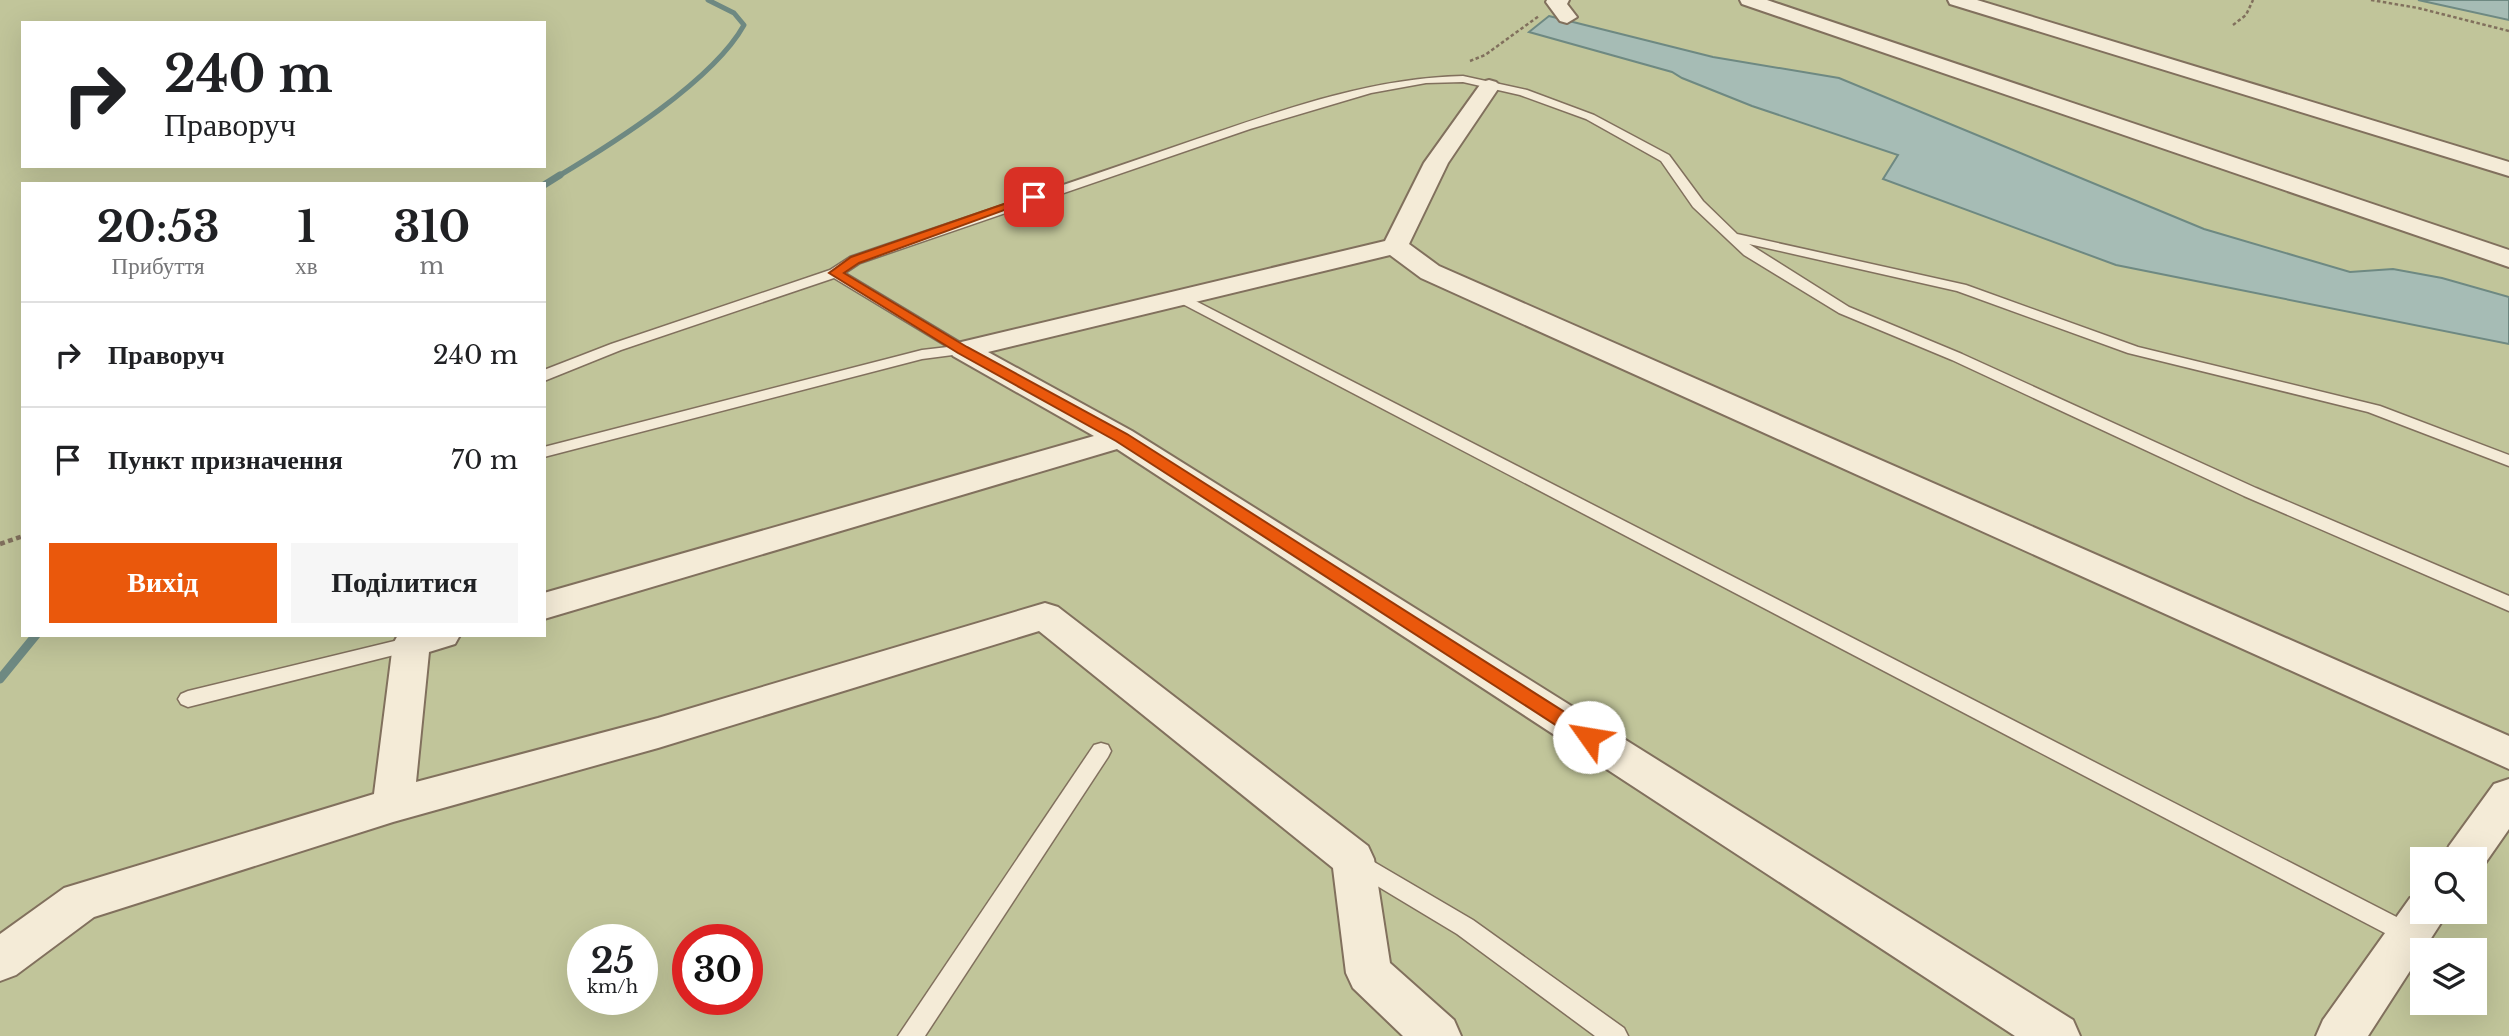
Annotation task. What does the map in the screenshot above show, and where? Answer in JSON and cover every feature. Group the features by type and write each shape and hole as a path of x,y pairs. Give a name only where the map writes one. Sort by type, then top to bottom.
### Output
{"street":[{"path":"1749,0 2509,259"},
{"path":"1957,0 2509,169"},
{"path":"1395,247 1436,163 1489,86"},
{"path":"962,350 1395,247 1430,272 2509,753"},
{"path":"962,350 1121,438 2056,1036"},
{"path":"546,605 1121,438"},
{"path":"0,960 80,902 393,805 659,733 1045,616 1353,859 1369,973 1437,1036"},
{"path":"393,805 427,640"},
{"path":"2473,847 2509,796"},
{"path":"2340,1036 2417,924"}],"lane":[{"path":"546,375 616,347 835,273 855,260 1209,139 1369,90 1426,80 1462,79 1523,92 1590,117 1665,158 1699,204 1749,252 1844,310 1957,357 2250,492 2509,604"},
{"path":"1734,237 1961,288 2133,350 2374,409 2509,461"},
{"path":"835,273 962,350"},
{"path":"1180,297 2410,919"},
{"path":"546,451 922,355 962,350"},
{"path":"188,699 427,640"},
{"path":"911,1036 1101,751"},
{"path":"1353,859 1465,927 1615,1036"}],"path":[{"path":"2233,26 2252,8 2253,0"},
{"path":"2371,0 2418,8 2509,31"},
{"path":"1426,80 1485,55 1531,19 1562,8"},
{"path":"0,544 21,537"}],"green space":[{"path":"0,0 2418,0 2509,20 2509,1036 0,1036"}],"water":[{"path":"2418,0 2509,0 2509,20"},
{"path":"1549,16 1713,57 1839,78 2204,229 2350,272 2393,269 2442,278 2509,297 2509,344 2116,265 1883,179 1898,155 1752,106 1672,72 1529,32"}],"waterway":[{"path":"557,177 660,110 709,68 729,46 744,25 734,13 708,0"},
{"path":"546,184 560,175"},
{"path":"0,679 34,637"}],"route":[{"path":"1034,197 855,260 835,273 962,350 1121,438 1589,737"}]}
